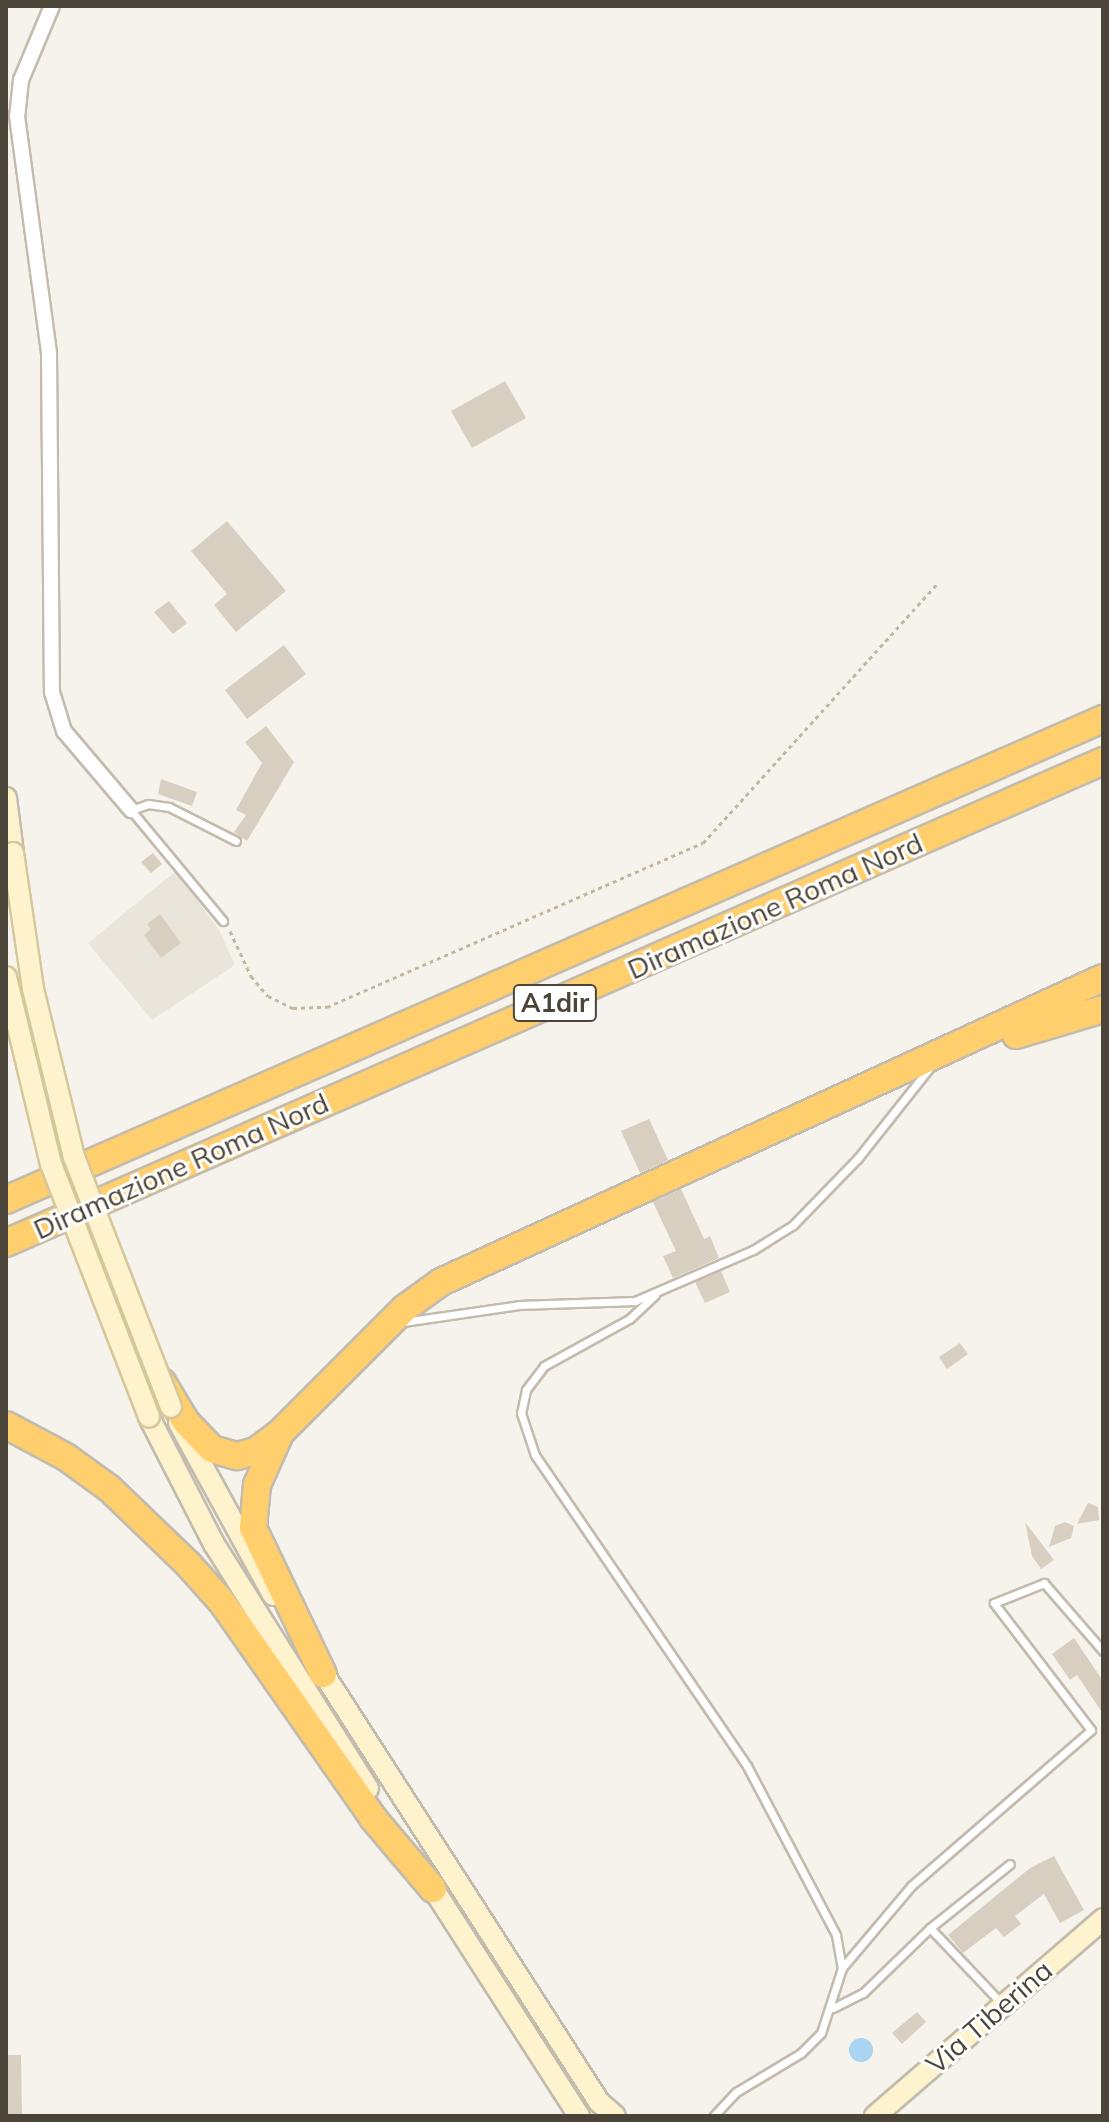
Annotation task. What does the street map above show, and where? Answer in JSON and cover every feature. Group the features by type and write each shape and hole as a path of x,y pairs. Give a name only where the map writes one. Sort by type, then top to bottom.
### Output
{"highway":[{"name":"Diramazione Roma Nord","path":"6,1200 1103,719"},
{"name":"Diramazione Roma Nord","path":"6,1243 1103,761"},
{"path":"145,1350 186,1422 216,1451 244,1455 281,1432 390,1323 447,1279 1103,978"},
{"path":"939,1055 1103,1009"},
{"path":"6,1425 59,1452 110,1489 188,1564 231,1615 373,1818 433,1889"},
{"path":"281,1432 257,1485 253,1528 323,1674"}],"main road":[{"path":"6,798 50,1068 79,1171 145,1350 171,1407 236,1532 323,1674 599,2102 615,2116"},
{"path":"6,977 51,1164 149,1417 258,1618 579,2116"},
{"name":"Via Tiberina","path":"875,2116 1103,1919"}],"street":[{"path":"52,6 21,80 17,116 49,354 53,703 70,739 131,810"}],"lane":[{"path":"223,921 131,810 148,804 169,807 236,841"},
{"path":"390,1323 519,1305 614,1303 655,1295 753,1250 793,1225 883,1129 939,1055"},
{"path":"655,1295 635,1315 536,1374 523,1401 525,1435 747,1766 830,1919 842,1968 833,2008 812,2044 750,2081 714,2116"},
{"path":"842,1968 911,1886 1091,1730 994,1603 1044,1583 1103,1651"},
{"path":"833,2008 863,1993 930,1928 1010,1864"},
{"path":"930,1928 1003,2005"}],"path":[{"path":"223,921 251,976 268,996 293,1008 327,1007 703,843 936,585"}],"shaded area":[{"path":"176,871 219,930 235,965 152,1020 88,943"}],"water":[{"path":"861,2038 870,2041 873,2050 870,2059 861,2062 852,2059 849,2050 852,2041"}],"building":[{"path":"505,381 526,418 472,448 451,411"},
{"path":"227,521 286,591 236,632 214,605 227,594 191,551"},
{"path":"169,601 187,623 173,634 154,612"},
{"path":"284,645 306,674 247,719 225,690"},
{"path":"266,726 294,762 247,841 234,832 246,815 236,810 262,763 245,742"},
{"path":"161,779 197,792 192,806 158,794"},
{"path":"153,853 162,864 151,873 141,862"},
{"path":"160,914 181,943 161,958 144,935 151,929 147,924"},
{"path":"649,1119 668,1160 640,1173 621,1131"},
{"path":"681,1189 704,1239 710,1236 719,1258 673,1278 663,1256 676,1251 653,1202"},
{"path":"721,1271 730,1292 705,1303 695,1282"},
{"path":"960,1343 968,1354 947,1369 939,1357"},
{"path":"1088,1503 1098,1507 1099,1520 1077,1524"},
{"path":"1025,1522 1054,1560 1041,1569 1032,1556"},
{"path":"1065,1522 1074,1526 1071,1538 1049,1547 1055,1526"},
{"path":"1074,1638 1103,1681 1103,1714 1077,1675 1070,1680 1052,1654"},
{"path":"1054,1856 1084,1910 1060,1923 1044,1894 1015,1916 1021,1924 1004,1937 996,1928 963,1953 948,1935 1030,1868"},
{"path":"917,2012 926,2022 902,2044 892,2033"},
{"path":"6,2055 21,2055 22,2116 8,2116"}]}
